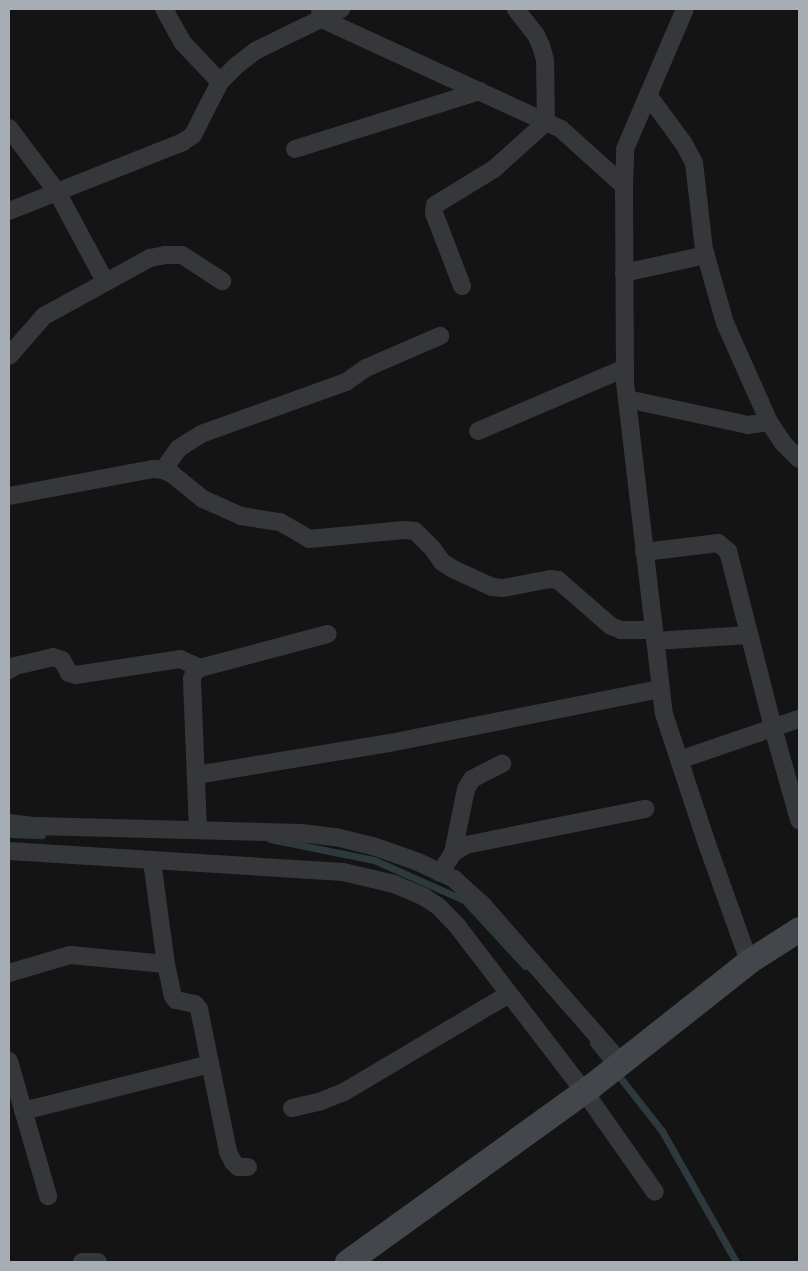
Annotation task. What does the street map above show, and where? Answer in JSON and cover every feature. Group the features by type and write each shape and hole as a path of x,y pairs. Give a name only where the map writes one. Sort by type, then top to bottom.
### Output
{"street":[{"path":"164,9 182,42 220,82"},
{"path":"9,211 183,142 193,136 220,82 255,51 321,14 341,9"},
{"path":"462,286 434,213 435,205 494,169 546,122 545,60 536,35 516,9"},
{"path":"685,9 625,149 624,273 627,398 664,714 749,960"},
{"path":"321,14 561,129 624,186"},
{"path":"295,149 480,91"},
{"path":"648,94 684,144 694,163 706,255 725,323 769,422 784,444 799,459"},
{"path":"9,128 57,192 105,281"},
{"path":"9,356 44,316 150,258 165,255 182,255 222,281"},
{"path":"624,273 706,255"},
{"path":"163,470 179,448 201,434 346,382 366,368 440,336"},
{"path":"478,431 625,368"},
{"path":"627,398 748,426 769,422"},
{"path":"9,496 153,468 172,474 203,499 241,516 280,522 302,537 309,539 404,530 415,531 432,548 442,562 453,570 492,588 503,588 550,579 558,580 612,626 621,630 654,636 750,635"},
{"path":"644,552 718,544 725,546 728,551 773,728 799,820"},
{"path":"198,830 192,679 194,673 200,668 328,634"},
{"path":"9,670 14,666 54,657 62,660 69,673 76,675 180,659 200,668"},
{"path":"196,775 390,743 661,689"},
{"path":"680,760 799,719"},
{"path":"440,873 453,853 466,789 472,779 502,764"},
{"path":"453,853 466,845 646,809"},
{"path":"9,823 301,833 336,837 373,846 454,879 481,903 618,1065"},
{"path":"9,851 343,872 394,884 424,897 438,906 458,927 509,994 588,1089 655,1192"},
{"path":"152,861 166,964 173,996 176,1000 195,1004 199,1009 228,1152 232,1162 238,1167 248,1167"},
{"path":"347,1262 588,1089 749,960 799,929"},
{"path":"9,973 70,955 166,964"},
{"path":"292,1108 319,1102 344,1092 509,994"},
{"path":"9,1061 48,1196"},
{"path":"23,1111 210,1064"},
{"path":"82,1262 98,1262"}],"waterway":[{"path":"9,834 42,835"},
{"path":"270,839 374,860 464,900 525,966"},
{"path":"593,1043 662,1131 736,1262"}]}
